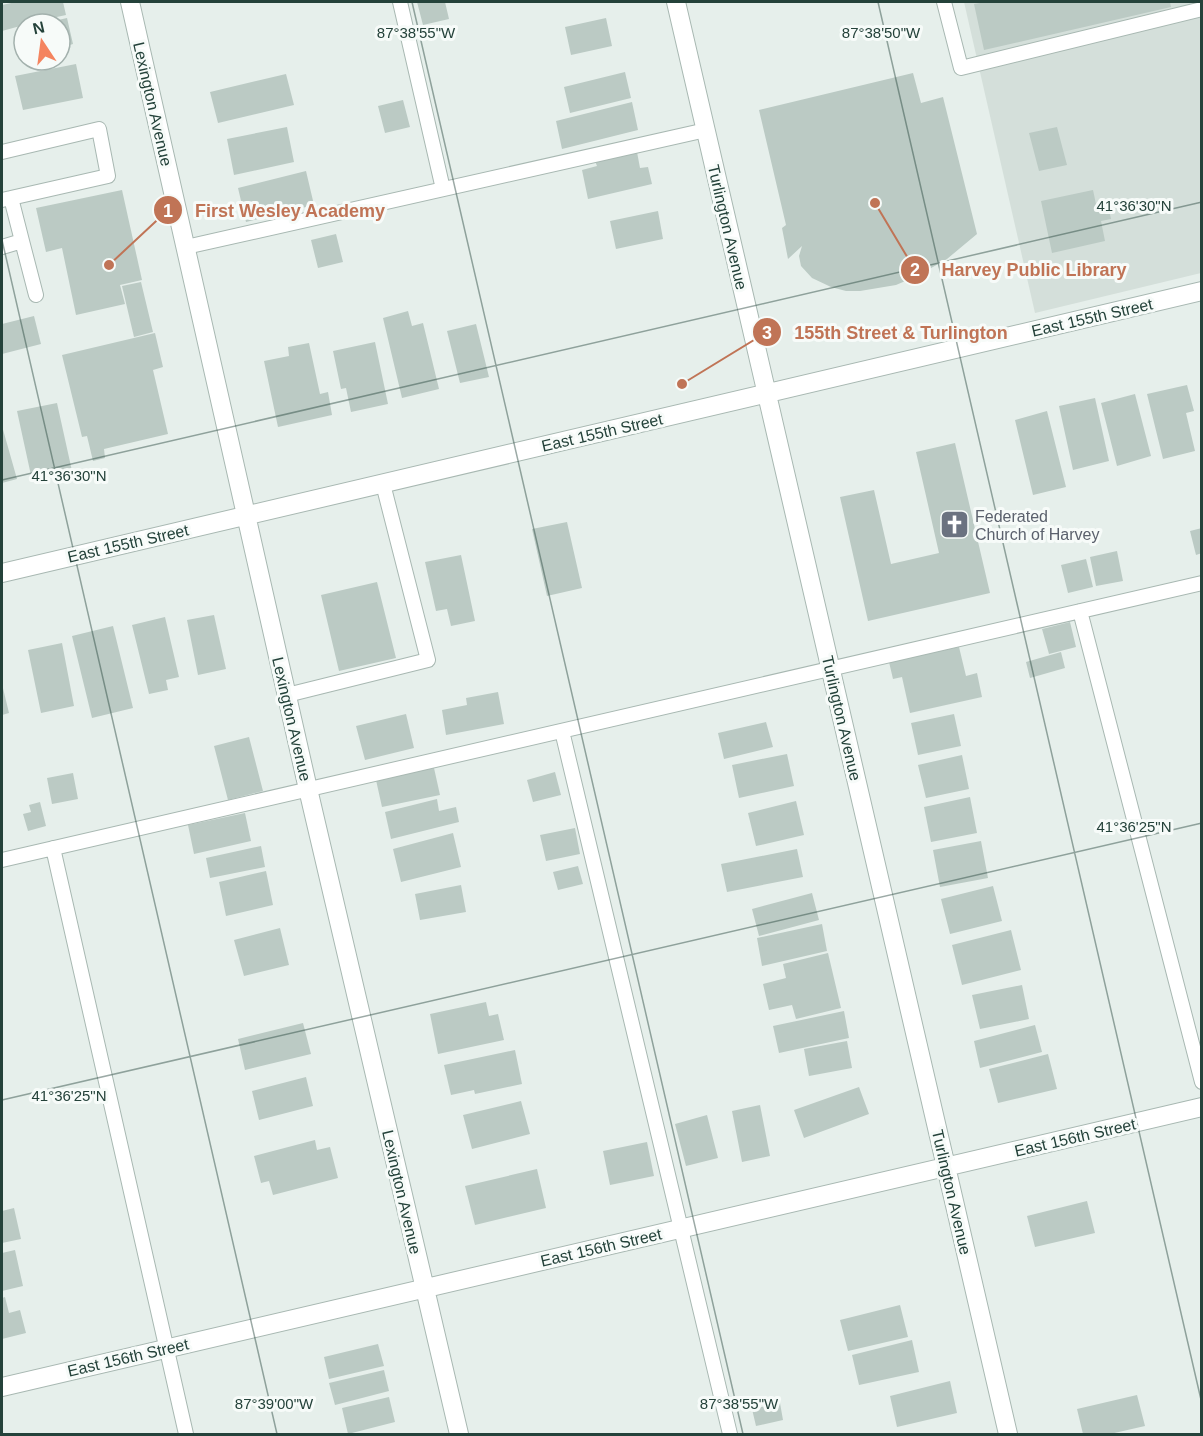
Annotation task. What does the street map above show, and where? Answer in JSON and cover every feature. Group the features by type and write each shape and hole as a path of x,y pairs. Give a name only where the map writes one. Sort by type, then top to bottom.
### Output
{"street":[{"name":"Lexington Avenue","path":"129,2 308,789 459,1434"},
{"name":"Turlington Avenue","path":"676,2 1008,1434"},
{"name":"East 155th Street","path":"2,573 1202,291"},
{"name":"East 156th Street","path":"2,1387 1202,1107"}],"lane":[{"path":"400,2 443,189"},
{"path":"944,2 961,68 1202,9"},
{"path":"2,152 99,129 108,177 6,199 22,241 36,295"},
{"path":"186,247 706,130"},
{"path":"2,247 22,241"},
{"path":"287,695 428,660 383,484"},
{"path":"2,860 1202,583"},
{"path":"1080,611 1202,1082"},
{"path":"562,731 730,1434"},
{"path":"52,848 186,1434"}],"shaded area":[{"path":"964,2 1201,2 1201,273 1035,313"}],"building":[{"path":"16,2 63,2 65,12 12,12 12,28 2,31 2,5"},
{"path":"417,2 445,2 449,19 423,25"},
{"path":"986,2 1170,2 1171,7 984,50 974,4"},
{"path":"606,18 612,46 571,55 565,27"},
{"path":"76,64 83,98 23,110 15,76 35,72 72,72 72,65"},
{"path":"625,72 631,98 570,113 564,87"},
{"path":"913,73 921,103 943,97 977,234 947,259 896,285 860,291 846,291 831,287 812,278 801,266 799,256 802,246 788,259 782,228 786,225 759,110"},
{"path":"286,74 294,105 218,123 210,92"},
{"path":"403,100 410,127 385,133 378,106"},
{"path":"632,102 638,130 562,149 556,121"},
{"path":"287,127 294,162 234,175 227,139"},
{"path":"1057,127 1067,165 1039,171 1029,133"},
{"path":"637,152 640,168 648,167 652,184 588,199 582,170 597,166 595,161"},
{"path":"306,171 314,205 246,222 238,188"},
{"path":"122,190 142,280 120,285 125,304 76,315 62,248 46,252 36,208"},
{"path":"1093,190 1096,204 1107,201 1111,219 1101,221 1105,241 1052,253 1041,201"},
{"path":"658,211 663,239 616,249 610,221"},
{"path":"336,234 343,262 318,268 311,240"},
{"path":"141,282 153,332 134,337 122,286"},
{"path":"408,311 412,326 423,323 439,389 402,398 383,318"},
{"path":"34,316 41,344 2,354 2,324"},
{"path":"476,324 489,377 460,383 447,331"},
{"path":"155,333 163,367 153,370 168,434 104,449 105,458 93,461 87,436 82,437 62,355"},
{"path":"375,342 388,404 351,412 346,388 341,389 333,351"},
{"path":"309,343 320,394 328,392 332,415 278,427 264,361 289,356 288,347"},
{"path":"1187,385 1194,411 1186,413 1195,451 1163,459 1147,394"},
{"path":"1135,394 1151,456 1117,466 1101,403"},
{"path":"1095,398 1109,461 1073,470 1059,406"},
{"path":"57,403 72,471 32,480 17,411"},
{"path":"1047,411 1066,487 1033,495 1015,420"},
{"path":"2,426 17,479 2,483"},
{"name":"Federated Church of Harvey","path":"955,443 990,593 868,621 840,497 874,490 891,564 939,553 916,452"},
{"path":"567,522 582,588 547,596 532,529"},
{"path":"1202,528 1202,553 1196,555 1190,531"},
{"path":"1117,551 1123,581 1096,586 1090,557"},
{"path":"461,555 475,621 451,626 447,609 436,611 425,562"},
{"path":"1086,559 1093,587 1068,593 1061,565"},
{"path":"377,582 396,658 339,671 321,595"},
{"path":"214,615 226,669 198,675 187,620"},
{"path":"165,617 179,677 166,680 168,690 149,694 132,625"},
{"path":"1070,622 1076,647 1049,654 1042,629"},
{"path":"113,626 133,708 92,718 72,636"},
{"path":"62,643 74,706 41,713 28,650"},
{"path":"959,647 966,676 977,673 982,697 910,713 902,677 893,679 889,662"},
{"path":"1061,652 1065,668 1030,678 1026,662"},
{"path":"2,684 9,713 2,715"},
{"path":"498,692 504,724 446,735 442,710 467,705 466,698"},
{"path":"406,714 414,748 365,760 356,726"},
{"path":"954,714 961,746 918,755 911,723"},
{"path":"766,722 773,747 724,759 718,733"},
{"path":"249,737 263,791 228,800 214,746"},
{"path":"787,754 794,786 739,798 732,765"},
{"path":"962,755 969,789 926,798 918,765"},
{"path":"434,768 440,795 382,807 376,780"},
{"path":"555,772 561,795 533,802 527,780"},
{"path":"73,773 78,799 52,804 47,778"},
{"path":"970,797 977,833 931,842 924,807"},
{"path":"437,799 439,811 456,807 459,822 391,839 385,812"},
{"path":"796,801 804,835 756,846 748,813"},
{"path":"40,802 46,826 28,831 23,814 31,812 29,805"},
{"path":"245,813 251,841 194,854 188,825"},
{"path":"575,828 580,854 546,861 540,835"},
{"path":"453,833 461,867 401,882 393,849"},
{"path":"981,841 988,878 940,887 933,850"},
{"path":"261,846 265,867 210,878 206,858"},
{"path":"797,849 803,877 727,892 721,864"},
{"path":"578,866 583,884 558,890 553,872"},
{"path":"266,871 273,905 226,916 219,882"},
{"path":"461,885 466,912 420,920 415,894"},
{"path":"993,886 1002,921 950,934 941,899"},
{"path":"812,893 819,920 759,936 752,909"},
{"path":"822,924 827,951 762,966 757,938"},
{"path":"280,928 289,965 244,976 234,940"},
{"path":"1011,930 1021,970 962,985 952,945"},
{"path":"828,953 841,1008 796,1019 792,1005 769,1010 763,984 786,978 783,964"},
{"path":"1022,985 1029,1019 980,1029 972,995"},
{"path":"486,1002 489,1016 498,1014 504,1040 438,1054 430,1014"},
{"path":"844,1011 849,1038 779,1053 773,1026"},
{"path":"303,1023 311,1054 245,1070 238,1039"},
{"path":"1035,1025 1042,1052 980,1068 974,1041"},
{"path":"847,1041 852,1068 809,1076 804,1049"},
{"path":"515,1050 522,1084 475,1094 474,1090 451,1095 444,1065"},
{"path":"1048,1054 1057,1089 998,1103 989,1069"},
{"path":"306,1077 313,1106 259,1120 252,1091"},
{"path":"859,1087 869,1114 804,1138 794,1110"},
{"path":"521,1101 530,1134 472,1149 463,1115"},
{"path":"760,1105 770,1156 742,1162 732,1111"},
{"path":"707,1115 718,1158 686,1166 675,1124"},
{"path":"315,1140 317,1150 330,1147 338,1178 273,1195 269,1181 261,1183 254,1156"},
{"path":"647,1142 654,1176 610,1185 603,1151"},
{"path":"537,1169 546,1208 475,1225 465,1186"},
{"path":"1087,1201 1095,1233 1035,1247 1027,1216"},
{"path":"14,1208 21,1239 2,1243 2,1211"},
{"path":"15,1250 23,1286 2,1291 2,1253"},
{"path":"5,1297 9,1313 20,1310 26,1333 2,1339 2,1298"},
{"path":"900,1305 908,1337 848,1351 840,1320"},
{"path":"912,1340 919,1372 859,1385 852,1355"},
{"path":"378,1344 384,1366 329,1379 324,1357"},
{"path":"384,1370 389,1391 335,1405 329,1383"},
{"path":"950,1381 957,1413 897,1427 890,1396"},
{"path":"1137,1395 1145,1426 1110,1434 1083,1434 1077,1409"},
{"path":"389,1397 395,1422 348,1434 342,1408"},
{"path":"780,1403 783,1420 756,1426 752,1409"}],"place":[{"name":"Harvey Public Library","path":"875,203"},
{"name":"First Wesley Academy","path":"109,265"},
{"name":"155th Street & Turlington","path":"682,384"},
{"name":"Federated Church of Harvey","path":"954,525"}]}
